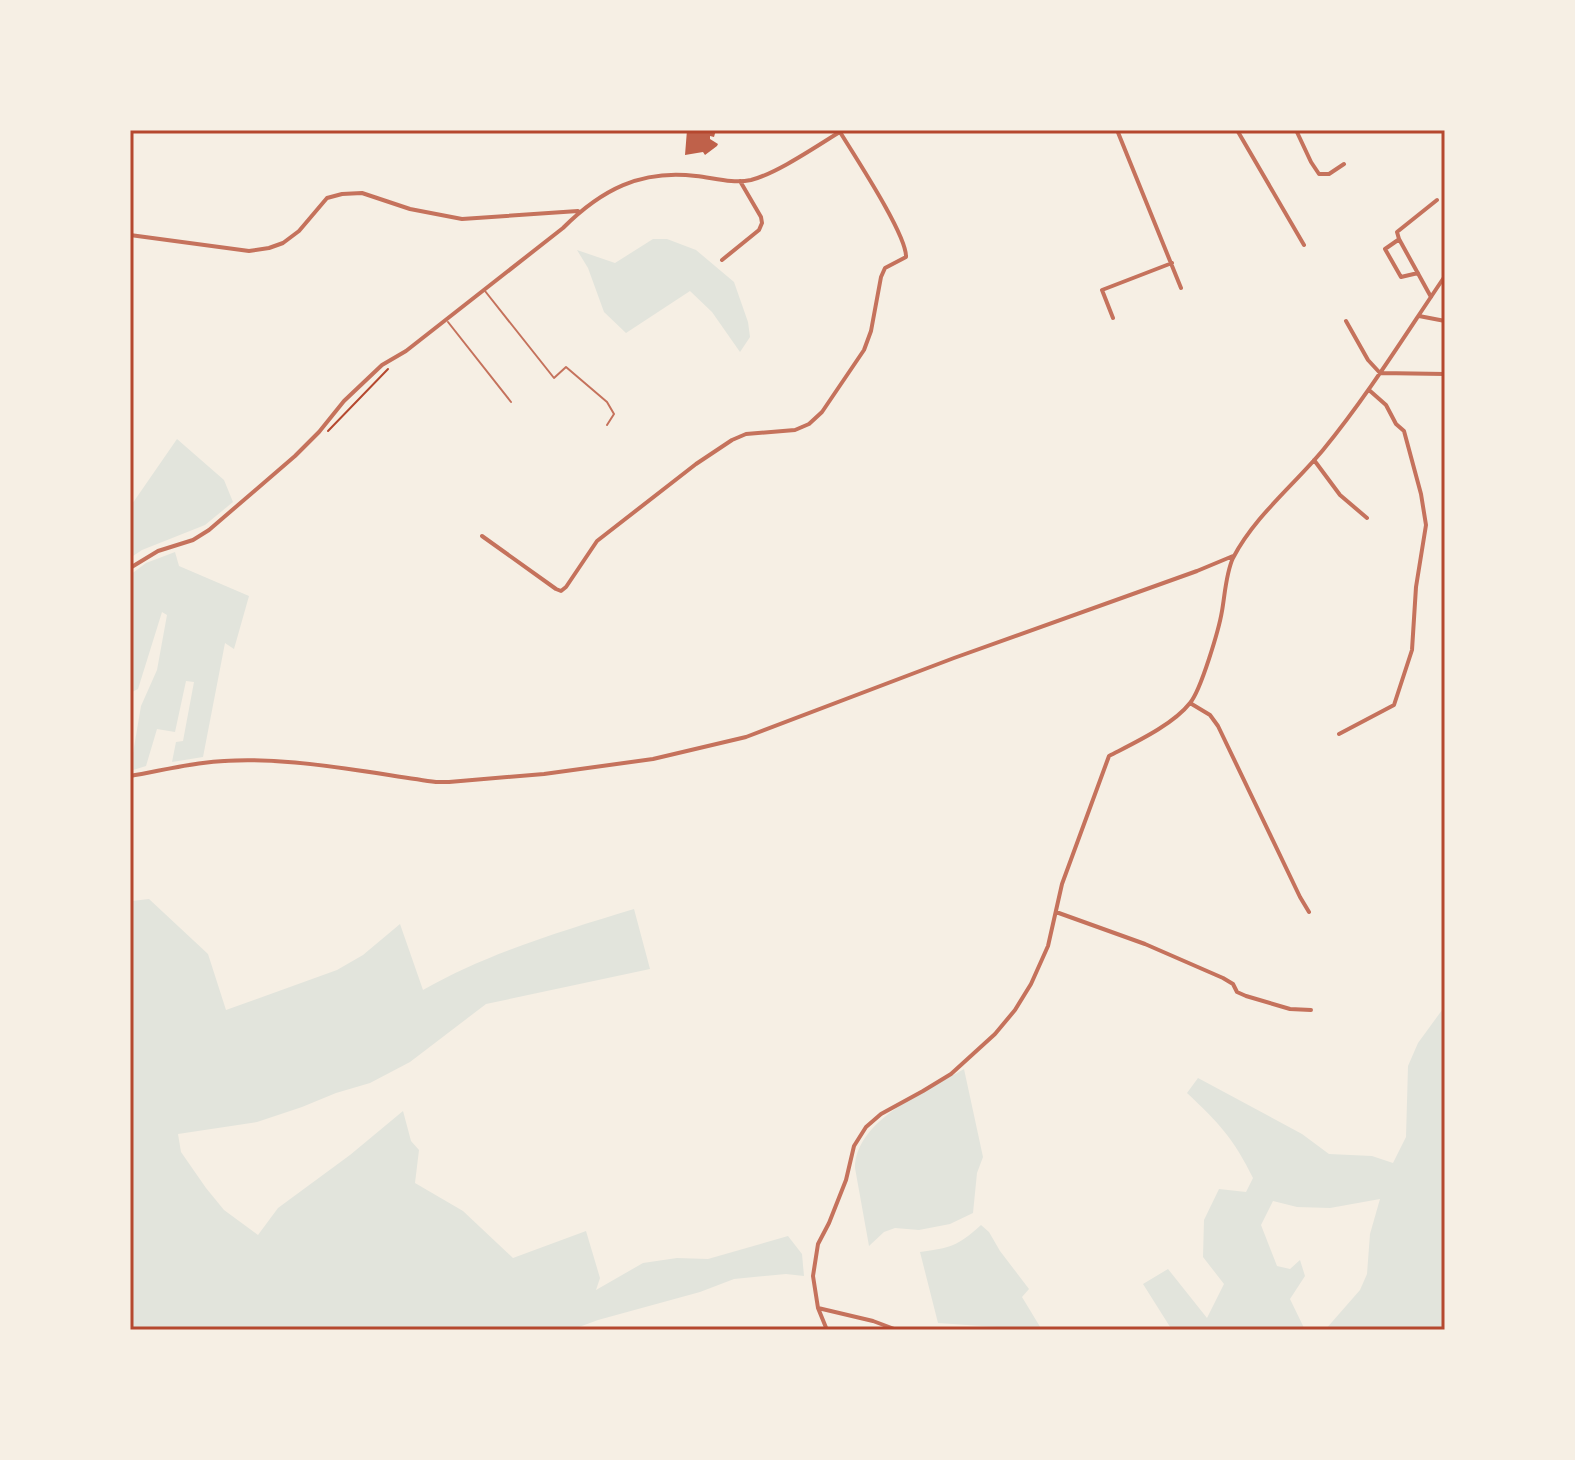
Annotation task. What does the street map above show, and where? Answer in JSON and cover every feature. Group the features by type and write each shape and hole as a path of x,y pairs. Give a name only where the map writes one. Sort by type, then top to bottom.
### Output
{"street":[{"path":"1117,130 1181,288"},
{"path":"1237,130 1304,245"},
{"path":"1296,130 1319,174 1327,175 1344,164"},
{"path":"130,568 158,551 193,540 209,530 303,448 344,401 382,365 406,351 563,228 580,211 618,187 652,176 752,179 842,131 892,219 906,248 906,257 885,268 864,350 822,412 809,424 795,430 746,434 696,464 597,541 561,591 482,536"},
{"path":"722,260 759,230 762,223 761,215 740,181"},
{"path":"130,235 249,251 269,248 283,243 299,231 327,198 342,194 362,193 410,209 462,219 580,211"},
{"path":"1431,297 1397,232 1437,200"},
{"path":"1399,239 1385,249 1401,277 1418,273"},
{"path":"1113,318 1102,290 1172,263"},
{"path":"827,1330 818,1308 813,1276 818,1244 846,1180 858,1138 881,1114 951,1074 995,1034 1015,1010 1048,946 1062,884 1109,756 1169,722 1190,703 1199,687 1221,618 1230,566 1235,555 1257,521 1314,460 1369,390 1445,276"},
{"path":"1419,316 1445,321"},
{"path":"1346,321 1368,360 1380,373 1445,374"},
{"path":"1339,734 1394,705 1412,650 1416,587 1426,525 1405,435 1386,405 1369,390"},
{"path":"1314,460 1340,495 1367,518"},
{"path":"130,776 205,762 253,761 313,765 449,782 544,774 653,759 746,737 1235,555"},
{"path":"1190,703 1210,715 1218,726 1309,912"},
{"path":"1056,912 1145,944 1223,978 1246,996 1290,1009 1311,1010"},
{"path":"818,1308 897,1330"}],"lane":[{"path":"484,290 554,378 566,367 607,402 614,414 607,425"},
{"path":"446,319 511,402"}],"path":[{"path":"322,437 395,362"}],"shaded area":[{"path":"653,239 667,239 696,250 734,282 750,337 740,352 712,312 690,291 626,333 604,312 588,268 577,250 615,263"},
{"path":"177,439 224,480 233,502 205,525 142,550 130,558 130,507"},
{"path":"175,552 179,566 249,596 234,649 225,643 203,757 172,762 176,742 183,741 194,682 186,681 175,732 157,729 146,766 130,771 141,706 157,670 167,615 162,612 138,689 130,693 130,575 146,563"},
{"path":"149,899 208,954 226,1010 337,970 363,955 400,924 423,990 499,954 634,909 650,969 486,1004 410,1062 370,1083 257,1122 178,1134 181,1152 206,1188 224,1210 258,1235 278,1208 403,1111 411,1141 419,1150 415,1183 463,1211 513,1258 586,1231 600,1278 596,1290 643,1263 677,1258 708,1259 788,1236 802,1254 804,1276 786,1274 734,1279 571,1330 130,1330 130,919 132,901"},
{"path":"1445,1006 1445,1330 1325,1330 1360,1290 1367,1274 1370,1234 1380,1199 1330,1208 1297,1207 1273,1201 1261,1225 1277,1266 1290,1269 1300,1260 1305,1276 1290,1299 1305,1330 1172,1330 1143,1284 1168,1269 1207,1318 1224,1284 1203,1257 1204,1220 1219,1189 1246,1192 1253,1178 1224,1132 1187,1093 1198,1078 1302,1134 1329,1154 1372,1156 1393,1163 1406,1137 1408,1066 1418,1043"},
{"path":"964,1069 983,1157 977,1173 973,1213 950,1224 919,1230 895,1228 884,1232 869,1246 855,1168 858,1151 867,1135 896,1108"},
{"path":"981,1225 1029,1289 1022,1297 1042,1330 938,1323 920,1252 953,1245"}],"building":[{"path":"687,130 716,130 710,139 718,144 705,155 703,152 685,155"}]}
